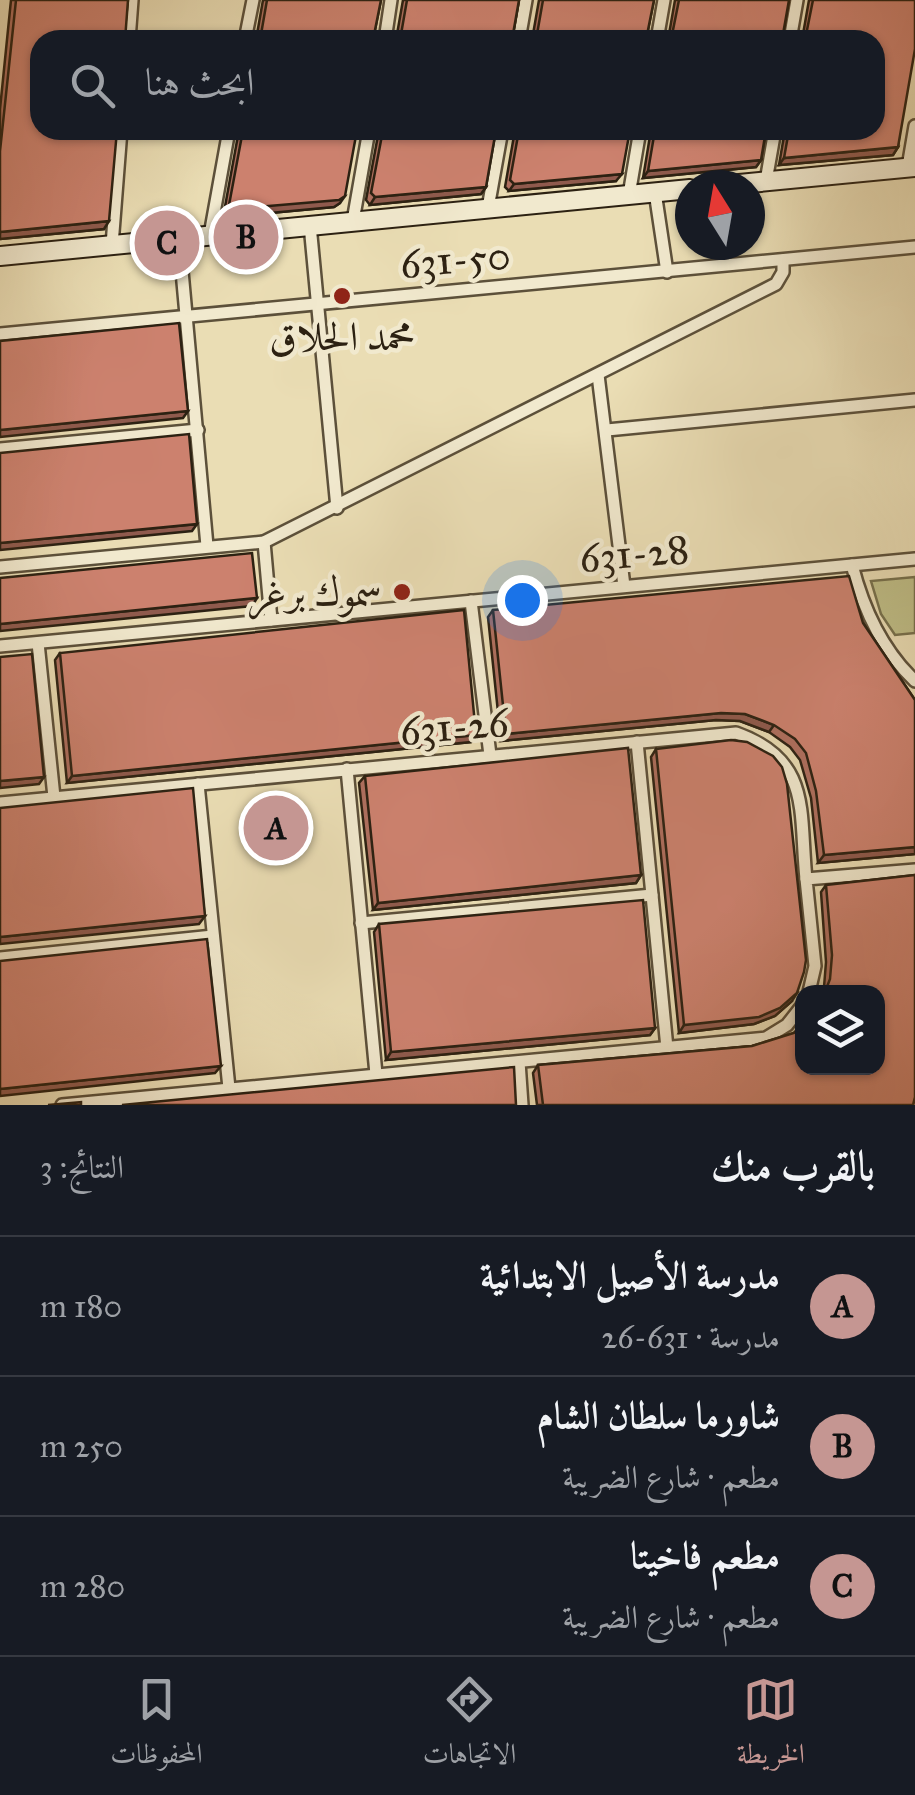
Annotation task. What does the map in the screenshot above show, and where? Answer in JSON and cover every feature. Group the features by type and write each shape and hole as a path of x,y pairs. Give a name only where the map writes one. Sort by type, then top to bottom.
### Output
{"street":[{"path":"130,30 132,0"},
{"path":"247,30 253,0"},
{"path":"386,30 392,0"},
{"path":"520,30 526,0"},
{"path":"658,30 664,0"},
{"path":"792,30 797,0"},
{"path":"773,140 766,182 912,167 915,126"},
{"path":"112,245 120,140"},
{"path":"210,235 226,140"},
{"path":"353,222 367,140"},
{"path":"488,208 500,140"},
{"path":"628,194 638,140"},
{"path":"0,256 675,190"},
{"path":"656,192 667,272"},
{"path":"310,226 337,508"},
{"path":"179,238 207,546"},
{"name":"631-50","path":"0,334 915,247"},
{"path":"0,567 264,542 776,284 783,272 783,260"},
{"path":"598,375 624,586"},
{"path":"607,430 915,400"},
{"path":"0,450 198,430"},
{"path":"264,542 271,620"},
{"name":"631-28","path":"0,646 915,559"},
{"path":"852,565 860,598 879,636 915,681"},
{"path":"471,601 490,755"},
{"path":"38,643 54,798"},
{"name":"631-26","path":"0,804 736,733 758,740 775,753 789,767 796,786 815,966 811,985"},
{"path":"637,742 667,1048"},
{"path":"347,769 376,1074"},
{"path":"198,784 228,1088"},
{"path":"806,880 915,870"},
{"path":"362,923 652,895"},
{"path":"0,958 213,936"},
{"path":"62,1105 766,1038 795,1014"},
{"path":"518,1062 522,1105"}],"shaded area":[{"path":"915,577 915,633 895,635 881,614 871,581"}],"building":[{"path":"16,0 128,0 126,30 30,30 30,140 116,140 109,221 0,232 0,151"},
{"path":"267,0 381,0 375,30 262,30"},
{"path":"407,0 519,0 514,30 402,30"},
{"path":"543,0 654,0 648,30 538,30"},
{"path":"679,0 789,0 784,30 673,30"},
{"path":"813,0 915,0 915,49 898,147 784,158 787,140 885,140 885,30 807,30"},
{"path":"241,140 355,140 345,196 339,200 234,209 229,205"},
{"path":"381,140 494,140 486,187 375,197 371,193"},
{"path":"517,140 628,140 622,174 514,184 510,180"},
{"path":"653,140 764,140 761,160 648,171"},
{"path":"179,323 188,411 0,430 0,341"},
{"path":"189,434 197,524 0,543 0,453"},
{"path":"252,553 257,598 0,624 0,578"},
{"path":"849,576 863,623 915,700 915,847 824,855 816,791 806,753 795,739 774,725 745,714 506,734 493,610"},
{"path":"464,610 476,735 72,776 60,653"},
{"path":"32,654 44,777 0,781 0,657"},
{"path":"731,740 747,742 773,756 782,767 806,960 795,995 780,1008 759,1017 684,1025 656,749"},
{"path":"628,748 641,875 378,903 365,776"},
{"path":"193,788 205,916 0,937 0,808"},
{"path":"915,875 913,1105 543,1105 538,1065 752,1046 795,1032 795,1075 885,1075 885,985 828,985 832,955 826,885"},
{"path":"643,900 655,1028 391,1052 379,924"},
{"path":"207,939 221,1066 0,1089 0,961"},
{"path":"514,1067 516,1105 122,1105"}],"place":[{"name":"شاورما سلطان الشام","path":"246,237"},
{"name":"مطعم فاخيتا","path":"167,243"},
{"name":"محمد الحلاق","path":"342,296"},
{"name":"سموك برغر","path":"402,592"},
{"name":"مدرسة الأصيل الابتدائية","path":"276,828"}]}
